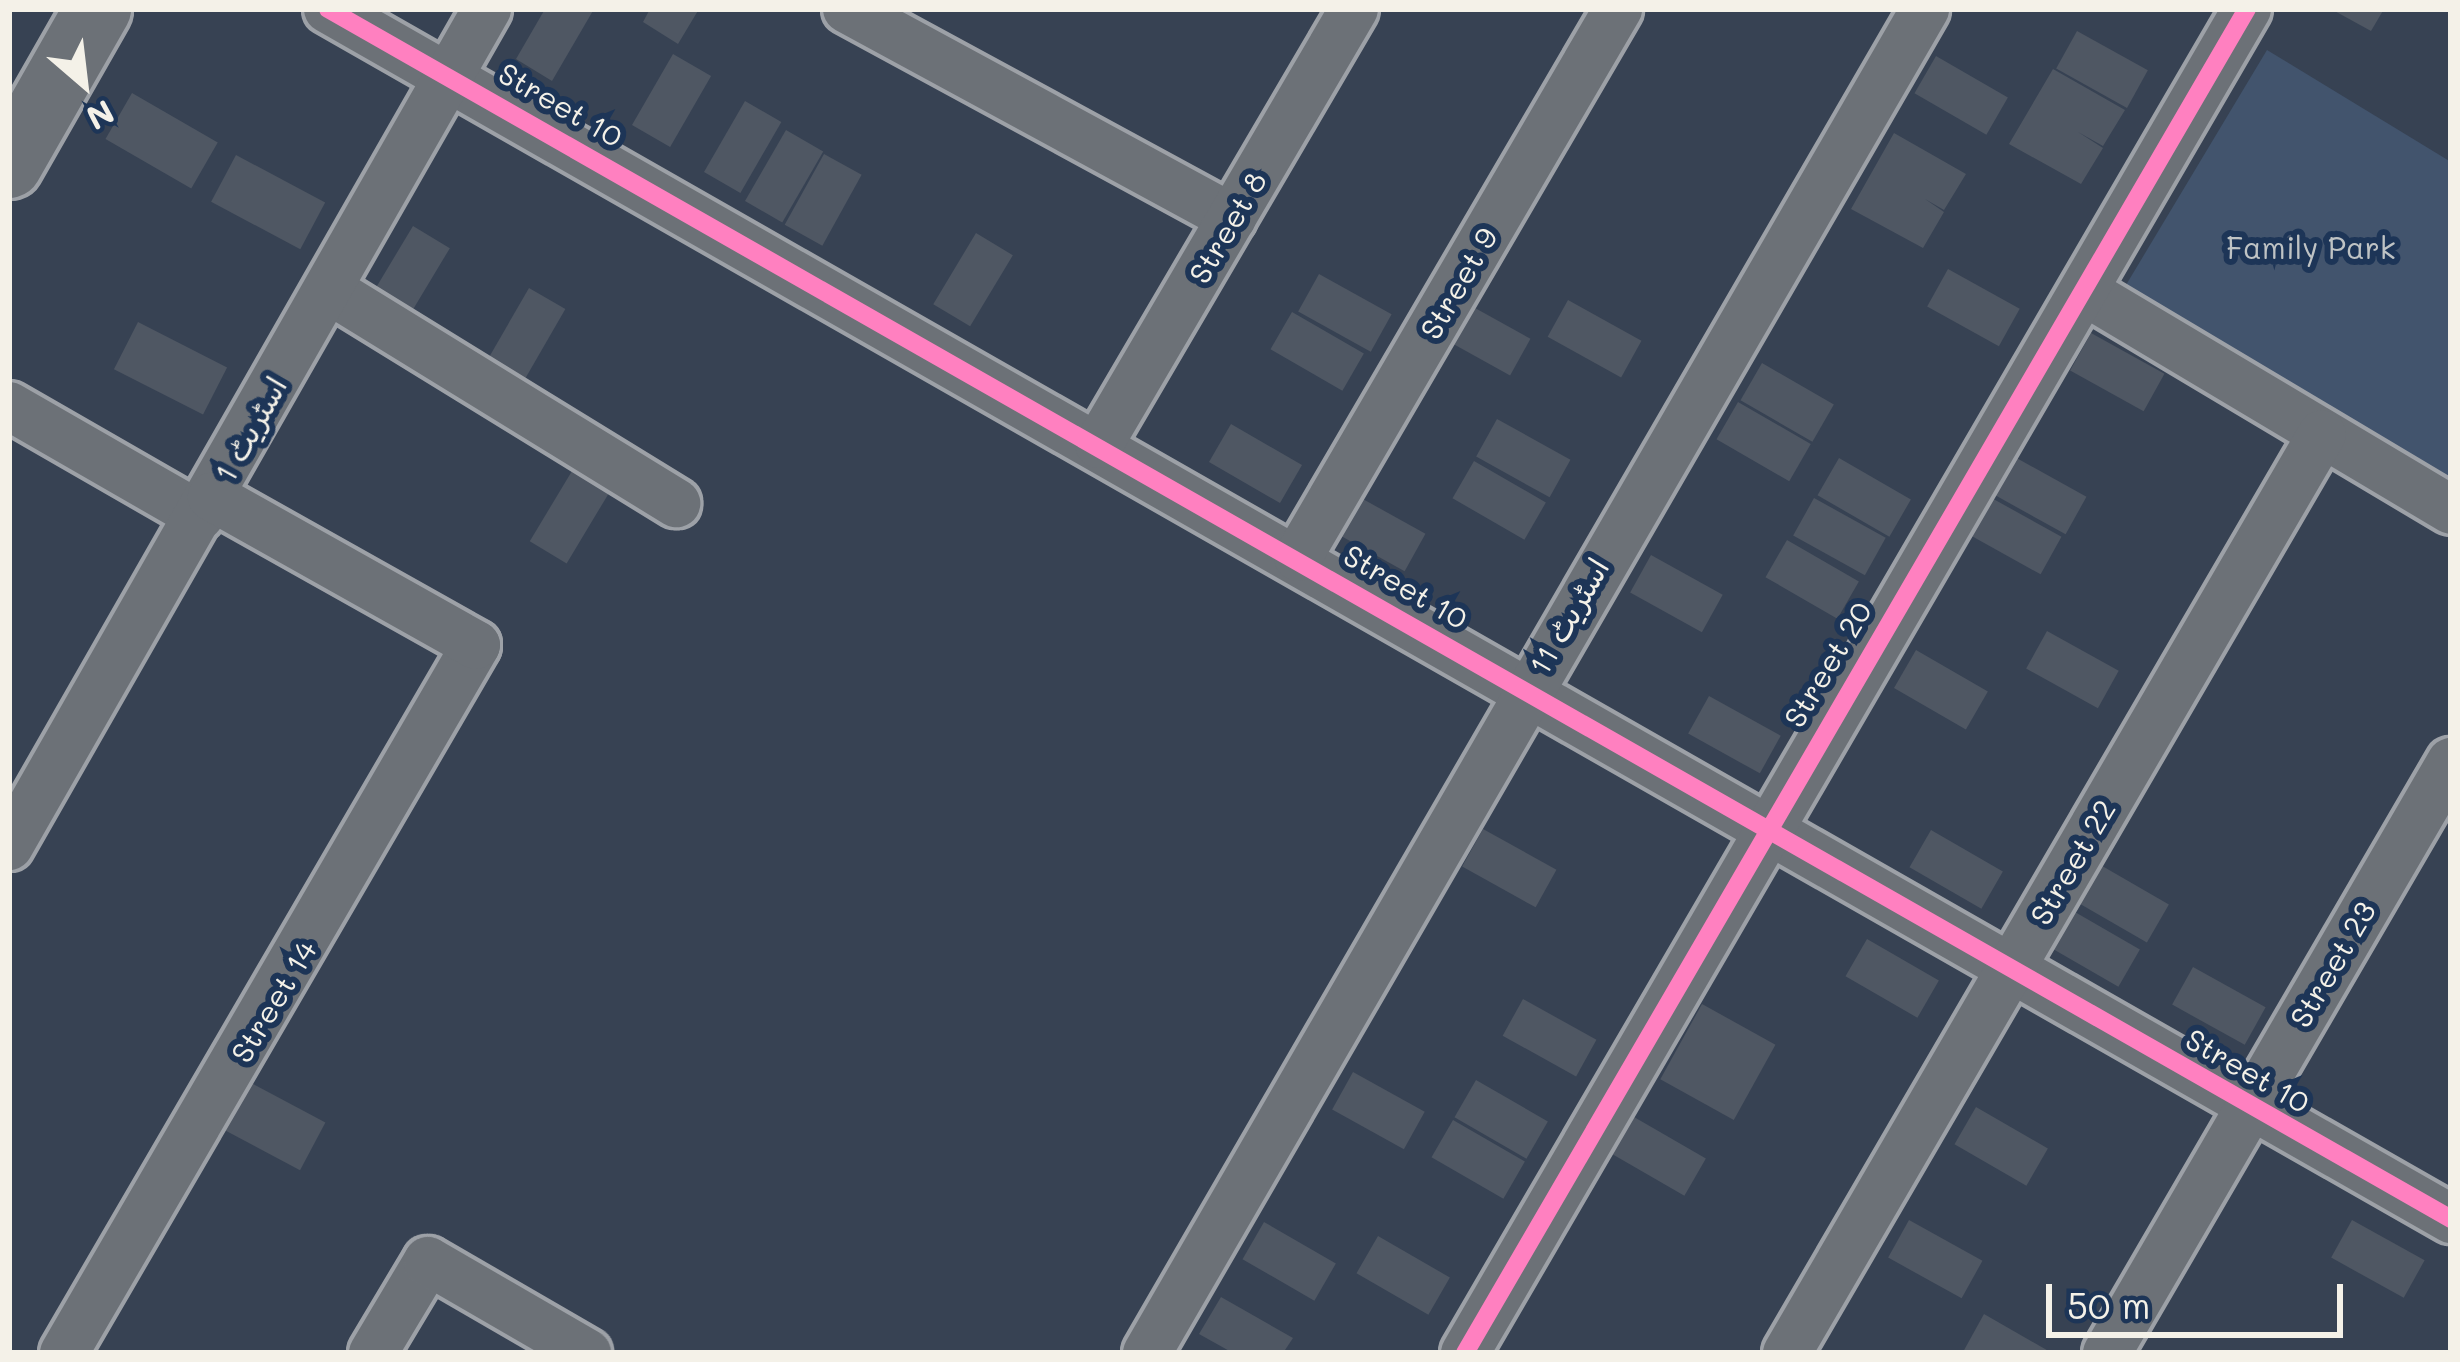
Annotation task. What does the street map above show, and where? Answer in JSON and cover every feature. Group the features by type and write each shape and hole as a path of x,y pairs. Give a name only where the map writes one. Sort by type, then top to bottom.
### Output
{"main road":[{"path":"9,165 98,9"}],"street":[{"name":"Street 10","path":"328,9 1298,557 2451,1219"},
{"name":"اسٹریٹ 1","path":"9,847 487,9"},
{"path":"847,9 1232,218"},
{"name":"Street 9","path":"1298,557 1618,9"},
{"name":"اسٹریٹ 11","path":"1147,1353 1525,690 1925,9"},
{"name":"Street 20","path":"1465,1353 1766,825 2247,9"},
{"name":"Street 8","path":"1099,444 1348,11"},
{"path":"328,289 676,503"},
{"path":"2084,291 2451,509"},
{"path":"9,406 206,506"},
{"name":"Street 22","path":"1787,1353 2322,434"},
{"name":"Street 14","path":"64,1353 476,646 206,506"},
{"name":"Street 23","path":"2107,1353 2451,762"},
{"path":"373,1353 428,1261 587,1353"}],"green space":[{"name":"Family Park","path":"2267,50 2451,162 2451,488 2120,295"}],"building":[{"path":"545,9 594,9 552,81 516,59"},
{"path":"650,9 699,9 678,44 643,22"},
{"path":"2331,9 2384,9 2371,31"},
{"path":"2077,31 2148,70 2127,108 2056,69"},
{"path":"673,54 711,76 670,147 632,125"},
{"path":"1936,56 2008,98 1986,135 1914,93"},
{"path":"2053,69 2125,110 2103,146 2078,132 2103,148 2081,184 2009,144"},
{"path":"132,93 218,142 191,188 106,139"},
{"path":"745,101 781,122 740,193 704,172"},
{"path":"786,130 823,152 782,223 745,201"},
{"path":"1894,133 1966,174 1944,210 1925,199 1944,212 1923,248 1851,209"},
{"path":"824,154 862,175 822,246 785,225"},
{"path":"236,155 325,202 300,249 211,202"},
{"path":"413,226 450,248 407,319 370,297"},
{"path":"976,233 1013,255 970,326 933,304"},
{"path":"1948,269 2020,309 1999,346 1927,307"},
{"path":"1319,274 1392,314 1371,352 1298,312"},
{"path":"529,288 565,309 524,380 488,359"},
{"path":"1457,298 1530,339 1510,375 1437,335"},
{"path":"1568,300 1641,341 1621,377 1548,337"},
{"path":"1292,312 1364,354 1342,391 1270,349"},
{"path":"138,322 227,367 203,415 114,369"},
{"path":"2091,333 2164,374 2144,411 2070,371"},
{"path":"1762,363 1834,404 1812,442 1740,400"},
{"path":"1738,402 1811,444 1789,481 1716,439"},
{"path":"1497,419 1570,460 1550,497 1476,457"},
{"path":"1231,424 1302,465 1280,503 1209,462"},
{"path":"2013,456 2086,497 2066,534 1992,494"},
{"path":"1839,458 1911,500 1889,537 1818,495"},
{"path":"1474,461 1546,503 1524,540 1452,498"},
{"path":"572,471 609,493 567,563 530,541"},
{"path":"1352,493 1425,534 1405,571 1331,531"},
{"path":"1988,496 2061,537 2041,574 1967,534"},
{"path":"1814,498 1886,538 1865,575 1793,536"},
{"path":"1787,540 1859,581 1837,619 1766,577"},
{"path":"1651,555 1723,595 1702,632 1630,593"},
{"path":"2047,631 2119,671 2098,708 2026,669"},
{"path":"1916,650 1988,692 1966,730 1894,688"},
{"path":"1709,696 1781,736 1760,773 1688,734"},
{"path":"1483,829 1556,870 1536,907 1462,867"},
{"path":"1931,830 2003,872 1981,909 1910,867"},
{"path":"2097,863 2169,905 2147,943 2075,901"},
{"path":"2068,908 2140,950 2118,987 2046,945"},
{"path":"1867,939 1939,980 1917,1018 1846,976"},
{"path":"2193,967 2266,1007 2245,1045 2172,1005"},
{"path":"1523,999 1596,1040 1576,1076 1503,1036"},
{"path":"1702,1004 1775,1045 1734,1120 1660,1079"},
{"path":"1353,1072 1425,1112 1404,1149 1332,1110"},
{"path":"238,1076 325,1122 300,1170 213,1124"},
{"path":"1476,1080 1548,1122 1526,1159 1454,1117"},
{"path":"1976,1107 2048,1148 2026,1186 1954,1144"},
{"path":"1634,1117 1706,1158 1684,1196 1612,1154"},
{"path":"1453,1120 1525,1162 1503,1199 1432,1157"},
{"path":"1909,1220 1982,1261 1962,1298 1888,1258"},
{"path":"2352,1220 2425,1260 2404,1298 2331,1258"},
{"path":"1264,1222 1336,1264 1314,1301 1242,1259"},
{"path":"1378,1236 1450,1278 1428,1315 1356,1273"},
{"path":"1221,1297 1293,1338 1283,1353 1233,1353 1199,1334"},
{"path":"1984,1314 2052,1353 1963,1352"}],"cycle path":[{"path":"328,9 2451,1219"},
{"path":"1465,1353 2247,9"}]}
